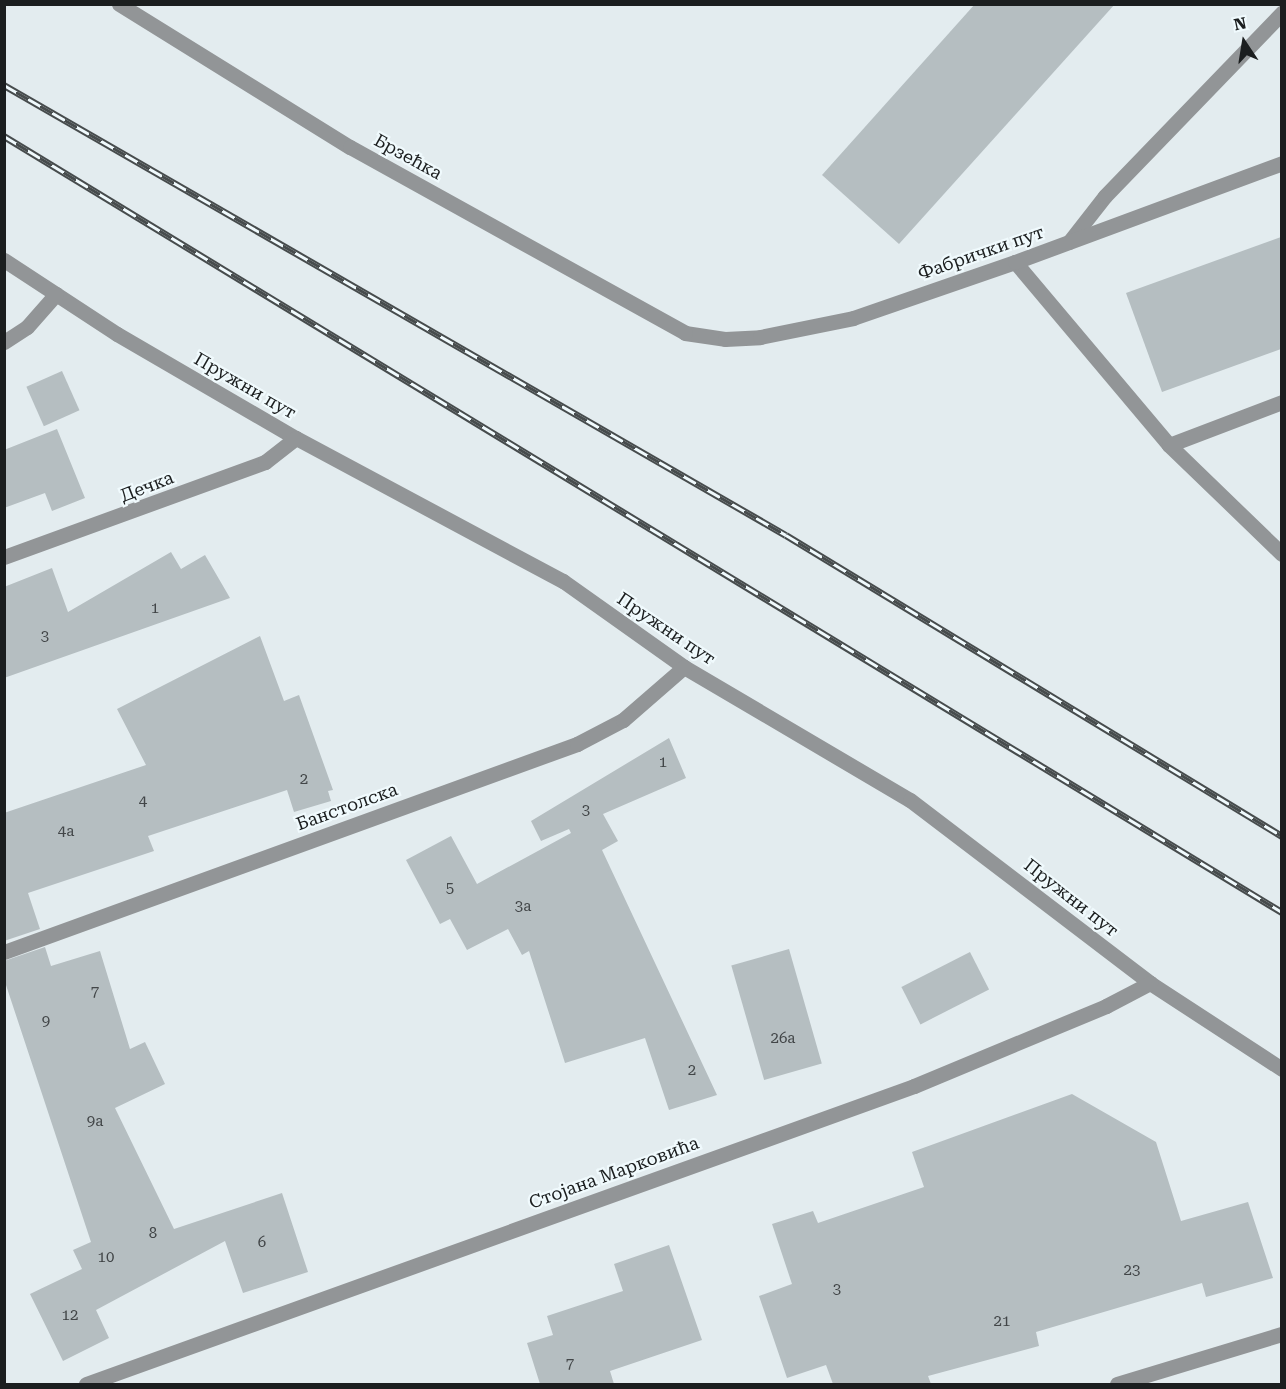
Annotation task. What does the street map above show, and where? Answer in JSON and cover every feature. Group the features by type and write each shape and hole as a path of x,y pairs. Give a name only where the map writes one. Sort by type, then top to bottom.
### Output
{"street":[{"name":"Брзећка","path":"119,4 350,147 685,333"},
{"path":"1069,242 1105,196 1281,13"},
{"name":"Фабрички пут","path":"685,333 725,339 760,337 843,320 1015,262 1281,162"},
{"name":"Пружни пут","path":"4,260 56,294 296,438 563,582 684,667 910,800 1150,983 1281,1069"},
{"path":"1015,262 1169,445 1281,554"},
{"path":"4,342 27,327 56,294"},
{"path":"1169,445 1281,402"},
{"name":"Дечка","path":"4,557 265,462 296,438"},
{"name":"Банстолска","path":"4,952 577,744 622,720 684,667"},
{"name":"Стојана Марковића","path":"86,1384 914,1086 1106,1006 1150,983"},
{"path":"1117,1384 1281,1334"}],"building":[{"path":"975,4 1115,4 899,244 822,175"},
{"path":"1281,237 1281,349 1162,392 1126,293"},
{"path":"62,371 79,410 44,426 26,387"},
{"path":"57,429 85,498 52,511 45,493 4,508 4,450"},
{"path":"171,552 181,569 205,555 230,598 4,678 4,587 52,568 68,612"},
{"path":"260,636 284,701 299,695 333,790 328,791 331,801 294,812 287,790 148,836 154,851 28,893 40,929 4,941 4,813 146,765 117,709"},
{"path":"669,738 686,778 603,814 618,841 602,850 717,1095 669,1110 645,1038 565,1063 529,951 522,955 508,929 467,950 450,919 440,924 406,860 451,836 477,884 571,833 569,829 541,841 531,821"},
{"path":"45,947 51,966 100,951 130,1049 145,1042 165,1084 115,1108 174,1229 282,1193 308,1272 243,1293 225,1241 96,1310 109,1338 63,1361 30,1294 82,1269 73,1250 91,1242 4,979 4,961"},
{"path":"789,949 822,1063 764,1080 731,966"},
{"path":"970,952 989,989 920,1024 901,987"},
{"path":"1072,1094 1156,1142 1181,1221 1248,1202 1273,1278 1206,1297 1202,1283 1036,1332 1039,1346 928,1376 931,1384 833,1384 826,1365 787,1378 759,1296 792,1284 772,1224 813,1211 818,1223 924,1187 912,1152"},
{"path":"669,1245 702,1340 610,1371 614,1384 540,1384 527,1343 553,1335 547,1316 623,1291 614,1264"}],"railway":[{"path":"4,85 786,535 1282,836"},
{"path":"4,136 1282,912"}]}
